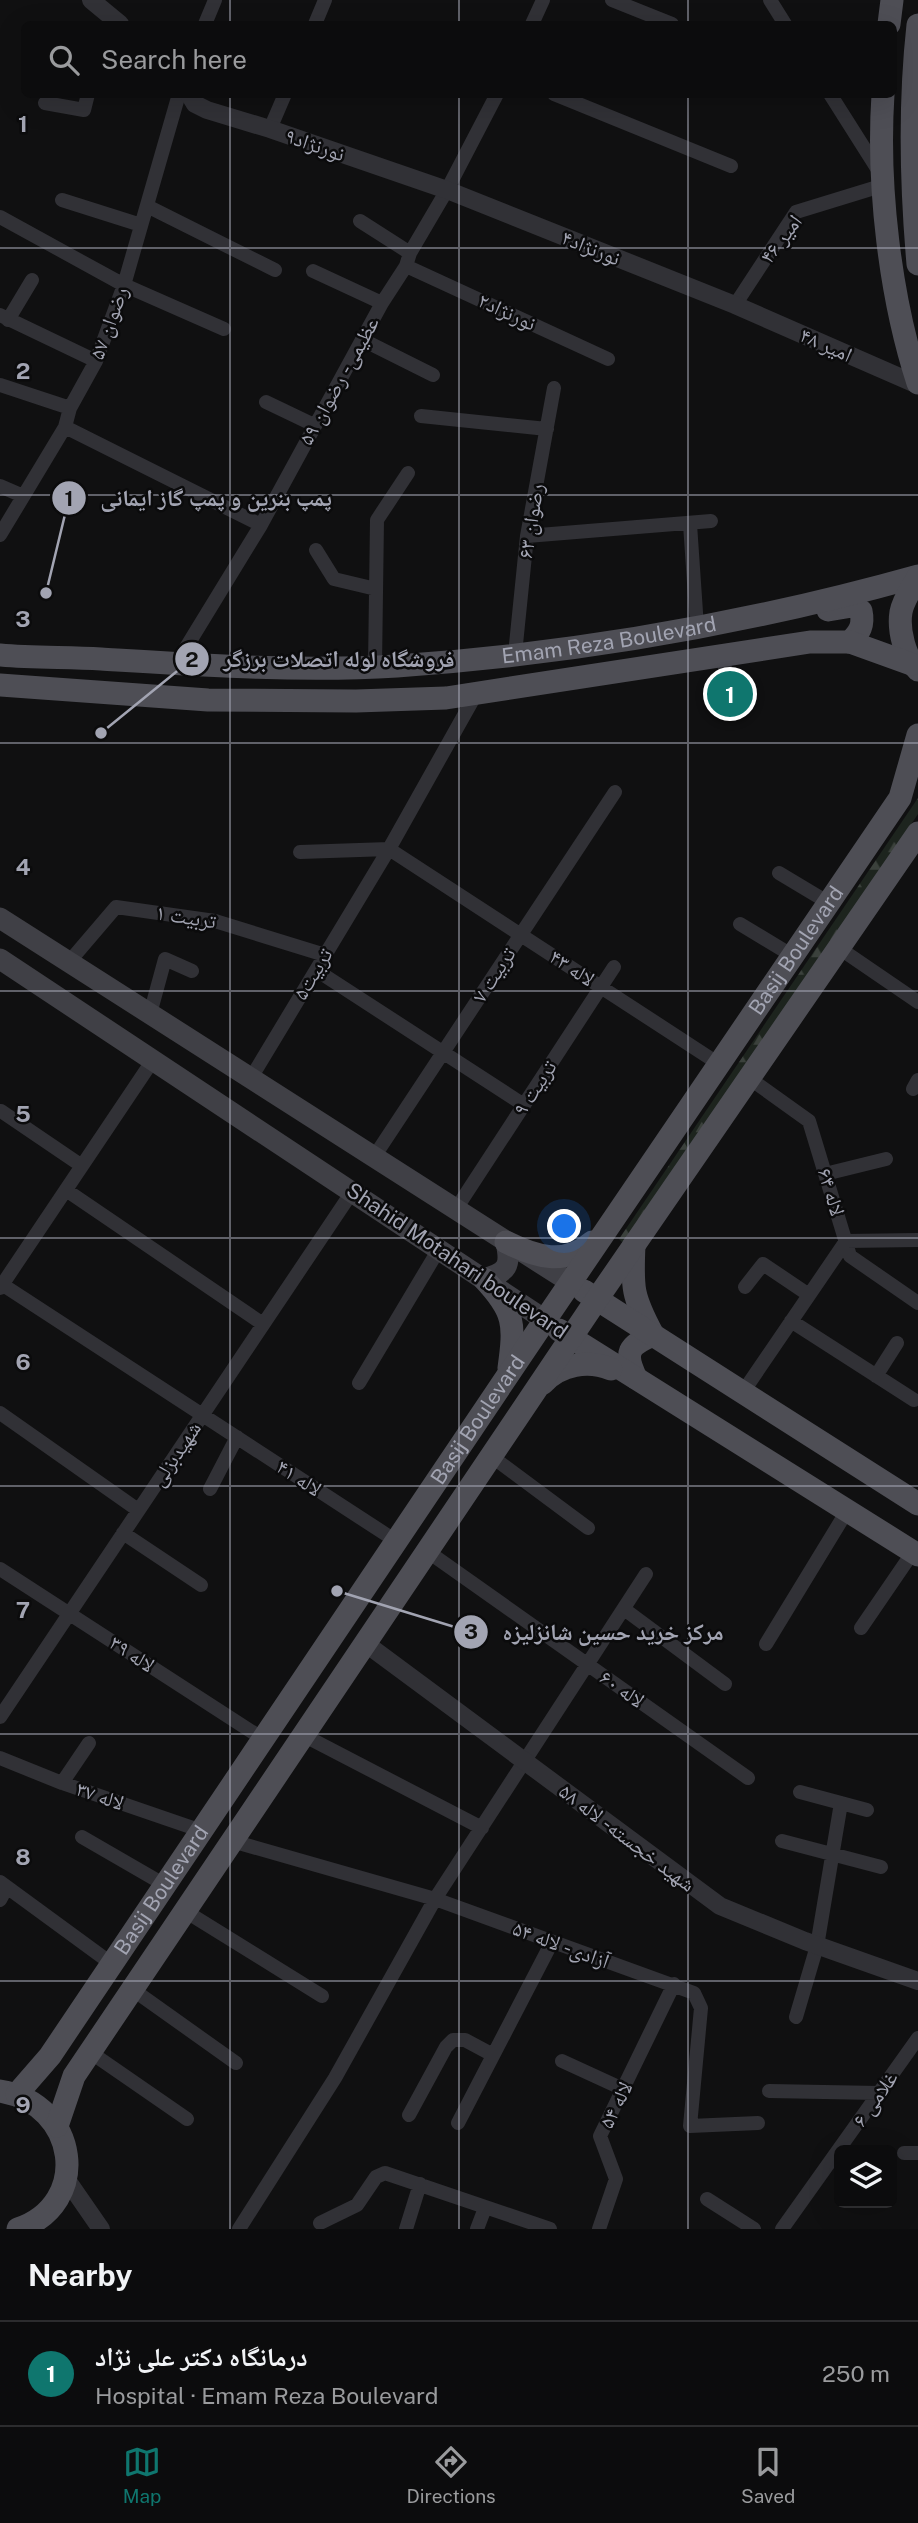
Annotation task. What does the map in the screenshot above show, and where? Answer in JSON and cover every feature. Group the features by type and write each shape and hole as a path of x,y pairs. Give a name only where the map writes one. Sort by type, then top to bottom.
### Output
{"main road":[{"path":"889,21 892,0"},
{"path":"918,25 911,191 918,264"},
{"path":"883,98 881,132 892,276 907,348 918,384"},
{"path":"915,667 902,630 901,610 918,577"},
{"name":"Emam Reza Boulevard","path":"0,655 176,664 375,666 515,654 697,627 918,577"},
{"path":"697,627 761,625 852,606 860,611 863,621 859,633 849,642"},
{"name":"Emam Reza Boulevard","path":"0,685 208,700 356,701 446,698 810,642 849,642 915,667"},
{"name":"Basij Boulevard","path":"8,2092 50,2056 570,1282 900,798 918,735"},
{"path":"900,798 918,779"},
{"name":"Basij Boulevard","path":"57,2126 74,2076 571,1337 918,833"},
{"name":"Shahid Motahari boulevard","path":"0,918 918,1504"},
{"name":"Shahid Motahari boulevard","path":"0,960 571,1337 915,1553"},
{"path":"506,1242 530,1254 569,1257 580,1253 606,1231"},
{"path":"606,1231 605,1240 613,1252 620,1253 634,1245"},
{"path":"506,1242 509,1256 506,1267 498,1275 484,1279 501,1297 511,1317 513,1342 509,1374"},
{"path":"634,1245 633,1288 636,1304 653,1335 636,1342 630,1352 629,1363 636,1378"},
{"path":"509,1374 516,1371 529,1376 534,1392 549,1377 580,1364 601,1365 636,1378"},
{"path":"50,2056 53,2067 59,2073 66,2078 74,2076"},
{"path":"8,2092 33,2101 46,2112 57,2126 64,2142 67,2160 58,2197 45,2214 28,2226 18,2229"}],"street":[{"path":"206,21 215,0"},
{"path":"316,21 325,0"},
{"path":"532,21 543,0"},
{"path":"612,0 664,21"},
{"path":"770,0 783,21"},
{"path":"45,103 84,110 87,98"},
{"name":"رضوان ۵۷","path":"0,536 65,427 70,408 96,361 124,285 178,98"},
{"name":"نورنژاد۹","path":"191,98 195,104 207,110 447,190"},
{"path":"270,129 283,98"},
{"name":"عظیمی - رضوان ۵۹","path":"176,664 261,525 314,425 447,190 495,98"},
{"path":"564,98 731,166"},
{"path":"832,98 884,182"},
{"name":"امیر ۴۶","path":"735,305 796,212 884,182"},
{"name":"نورنژاد۴","path":"447,190 735,305"},
{"path":"62,200 141,225"},
{"path":"148,206 275,270"},
{"path":"0,218 124,285 223,329"},
{"name":"نورنژاد۲","path":"360,221 407,260 608,359"},
{"path":"313,271 382,303"},
{"path":"32,280 4,317 96,361"},
{"name":"امیر ۴۸","path":"735,305 918,384"},
{"path":"362,340 433,375"},
{"path":"0,385 70,408"},
{"name":"رضوان ۶۳","path":"515,654 527,536 554,388"},
{"path":"266,402 314,425"},
{"path":"421,416 547,429"},
{"path":"65,427 261,525"},
{"path":"375,666 377,520 408,473"},
{"path":"0,485 23,496"},
{"path":"527,536 711,521"},
{"path":"690,524 697,627"},
{"path":"316,550 334,579 376,589"},
{"path":"724,657 726,684"},
{"name":"تربیت۵","path":"251,1078 389,849 476,694"},
{"name":"تربیت ۷","path":"374,1157 615,792"},
{"path":"300,852 389,849"},
{"name":"لاله ۴۳","path":"389,849 719,1064"},
{"path":"779,873 829,903"},
{"name":"تربیت ۱","path":"69,962 116,907 215,920 325,955"},
{"path":"740,924 793,956"},
{"path":"839,948 918,1002"},
{"path":"150,1014 166,959 192,971"},
{"name":"تربیت ۹","path":"456,1209 614,967"},
{"path":"316,970 524,1105"},
{"path":"1,1285 153,1060"},
{"name":"لاله ۶۴","path":"749,1078 809,1121 850,1256 918,1303"},
{"path":"1,1111 82,1166"},
{"path":"825,1174 886,1159"},
{"path":"66,1190 263,1324"},
{"name":"شهیدبزلی","path":"2,1710 352,1192"},
{"path":"743,1392 846,1241 918,1240"},
{"path":"359,1383 439,1249"},
{"path":"745,1287 763,1264 809,1295"},
{"name":"لاله ۴۱","path":"1,1285 396,1541"},
{"path":"792,1321 914,1401"},
{"path":"876,1376 897,1343"},
{"path":"0,1413 138,1510"},
{"path":"210,1489 237,1437"},
{"path":"491,1456 588,1528"},
{"path":"766,1644 847,1511"},
{"path":"123,1533 201,1584"},
{"name":"لاله ۶۰","path":"427,1551 748,1778"},
{"path":"861,1628 915,1553"},
{"name":"لاله ۳۹","path":"0,1569 263,1739"},
{"path":"239,2229 335,2078 435,1899 646,1574"},
{"path":"624,1609 725,1684"},
{"name":"شهید خجسته - لاله ۵۸","path":"365,1643 709,1900 817,1945 918,1981"},
{"path":"303,1735 482,1828"},
{"path":"62,1783 89,1743"},
{"name":"لاله ۳۷","path":"0,1758 62,1783 202,1831"},
{"path":"800,1792 867,1810"},
{"path":"796,2017 817,1945 841,1803"},
{"path":"82,1837 165,1885"},
{"name":"آزادی - لاله ۵۴","path":"232,1841 435,1899 694,1993 701,2008 690,2126 758,2123"},
{"path":"782,1841 881,1867"},
{"path":"2,1890 112,1964"},
{"path":"185,1911 321,1996"},
{"path":"458,2123 552,1942"},
{"name":"لاله ۵۴","path":"599,2229 616,2179 600,2136 674,1984"},
{"path":"132,1989 236,2063"},
{"name":"غلامی ۶","path":"782,2229 918,2038"},
{"path":"410,2115 446,2047 453,2040 465,2040 493,2056"},
{"path":"90,2052 187,2119"},
{"path":"562,2061 623,2090"},
{"path":"769,2091 879,2093"},
{"path":"320,2224 356,2204 380,2173 385,2173 550,2229"},
{"path":"65,2177 101,2229"},
{"path":"406,2229 420,2184"},
{"path":"707,2199 754,2229"},
{"path":"477,2229 485,2208"}],"green space":[{"path":"918,798 918,814 631,1240 624,1244 619,1239"}],"place":[{"name":"پمپ بنرین و پمپ گاز ایمانی","path":"46,593"},
{"name":"درمانگاه دکتر علی نژاد","path":"730,694"},
{"name":"فروشگاه لوله اتصلات برزگر","path":"101,733"},
{"name":"مرکز خرید حسین شانزلیزه","path":"337,1591"}]}
